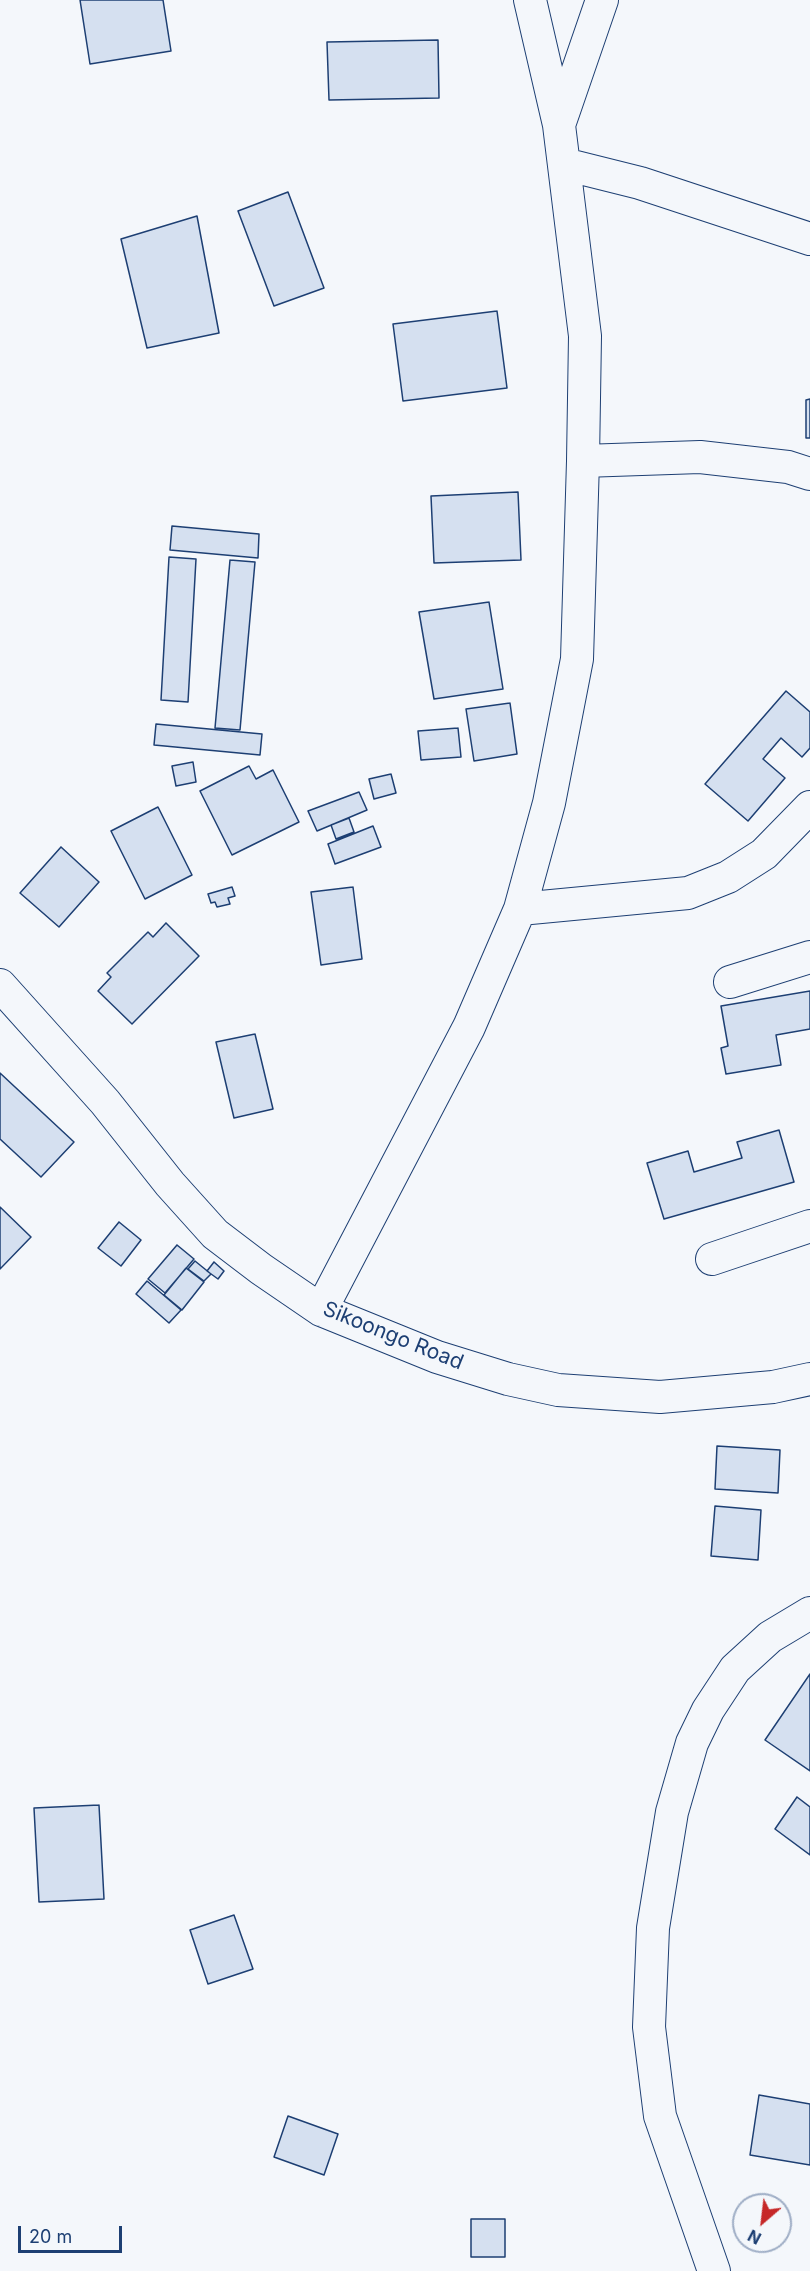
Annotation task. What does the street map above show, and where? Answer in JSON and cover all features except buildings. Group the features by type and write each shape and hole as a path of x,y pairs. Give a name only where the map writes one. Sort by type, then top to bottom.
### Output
{"street":[{"path":"321,1310 469,1028 520,909 549,803 577,659 585,336 559,125 530,0"},
{"path":"559,125 602,0"},
{"path":"564,164 640,183 810,239"},
{"path":"583,461 700,457 788,467 810,474"},
{"path":"520,909 688,893 728,877 764,854 810,807"},
{"path":"730,982 810,957"},
{"name":"Sikoongo Road","path":"0,985 105,1102 170,1184 215,1234 321,1310 437,1357 558,1390 660,1397 773,1387 810,1379"},
{"path":"712,1258 810,1226"},
{"path":"714,2271 660,2116 649,2027 653,1928 672,1812 692,1743 708,1710 735,1669 770,1637 810,1613"}]}
